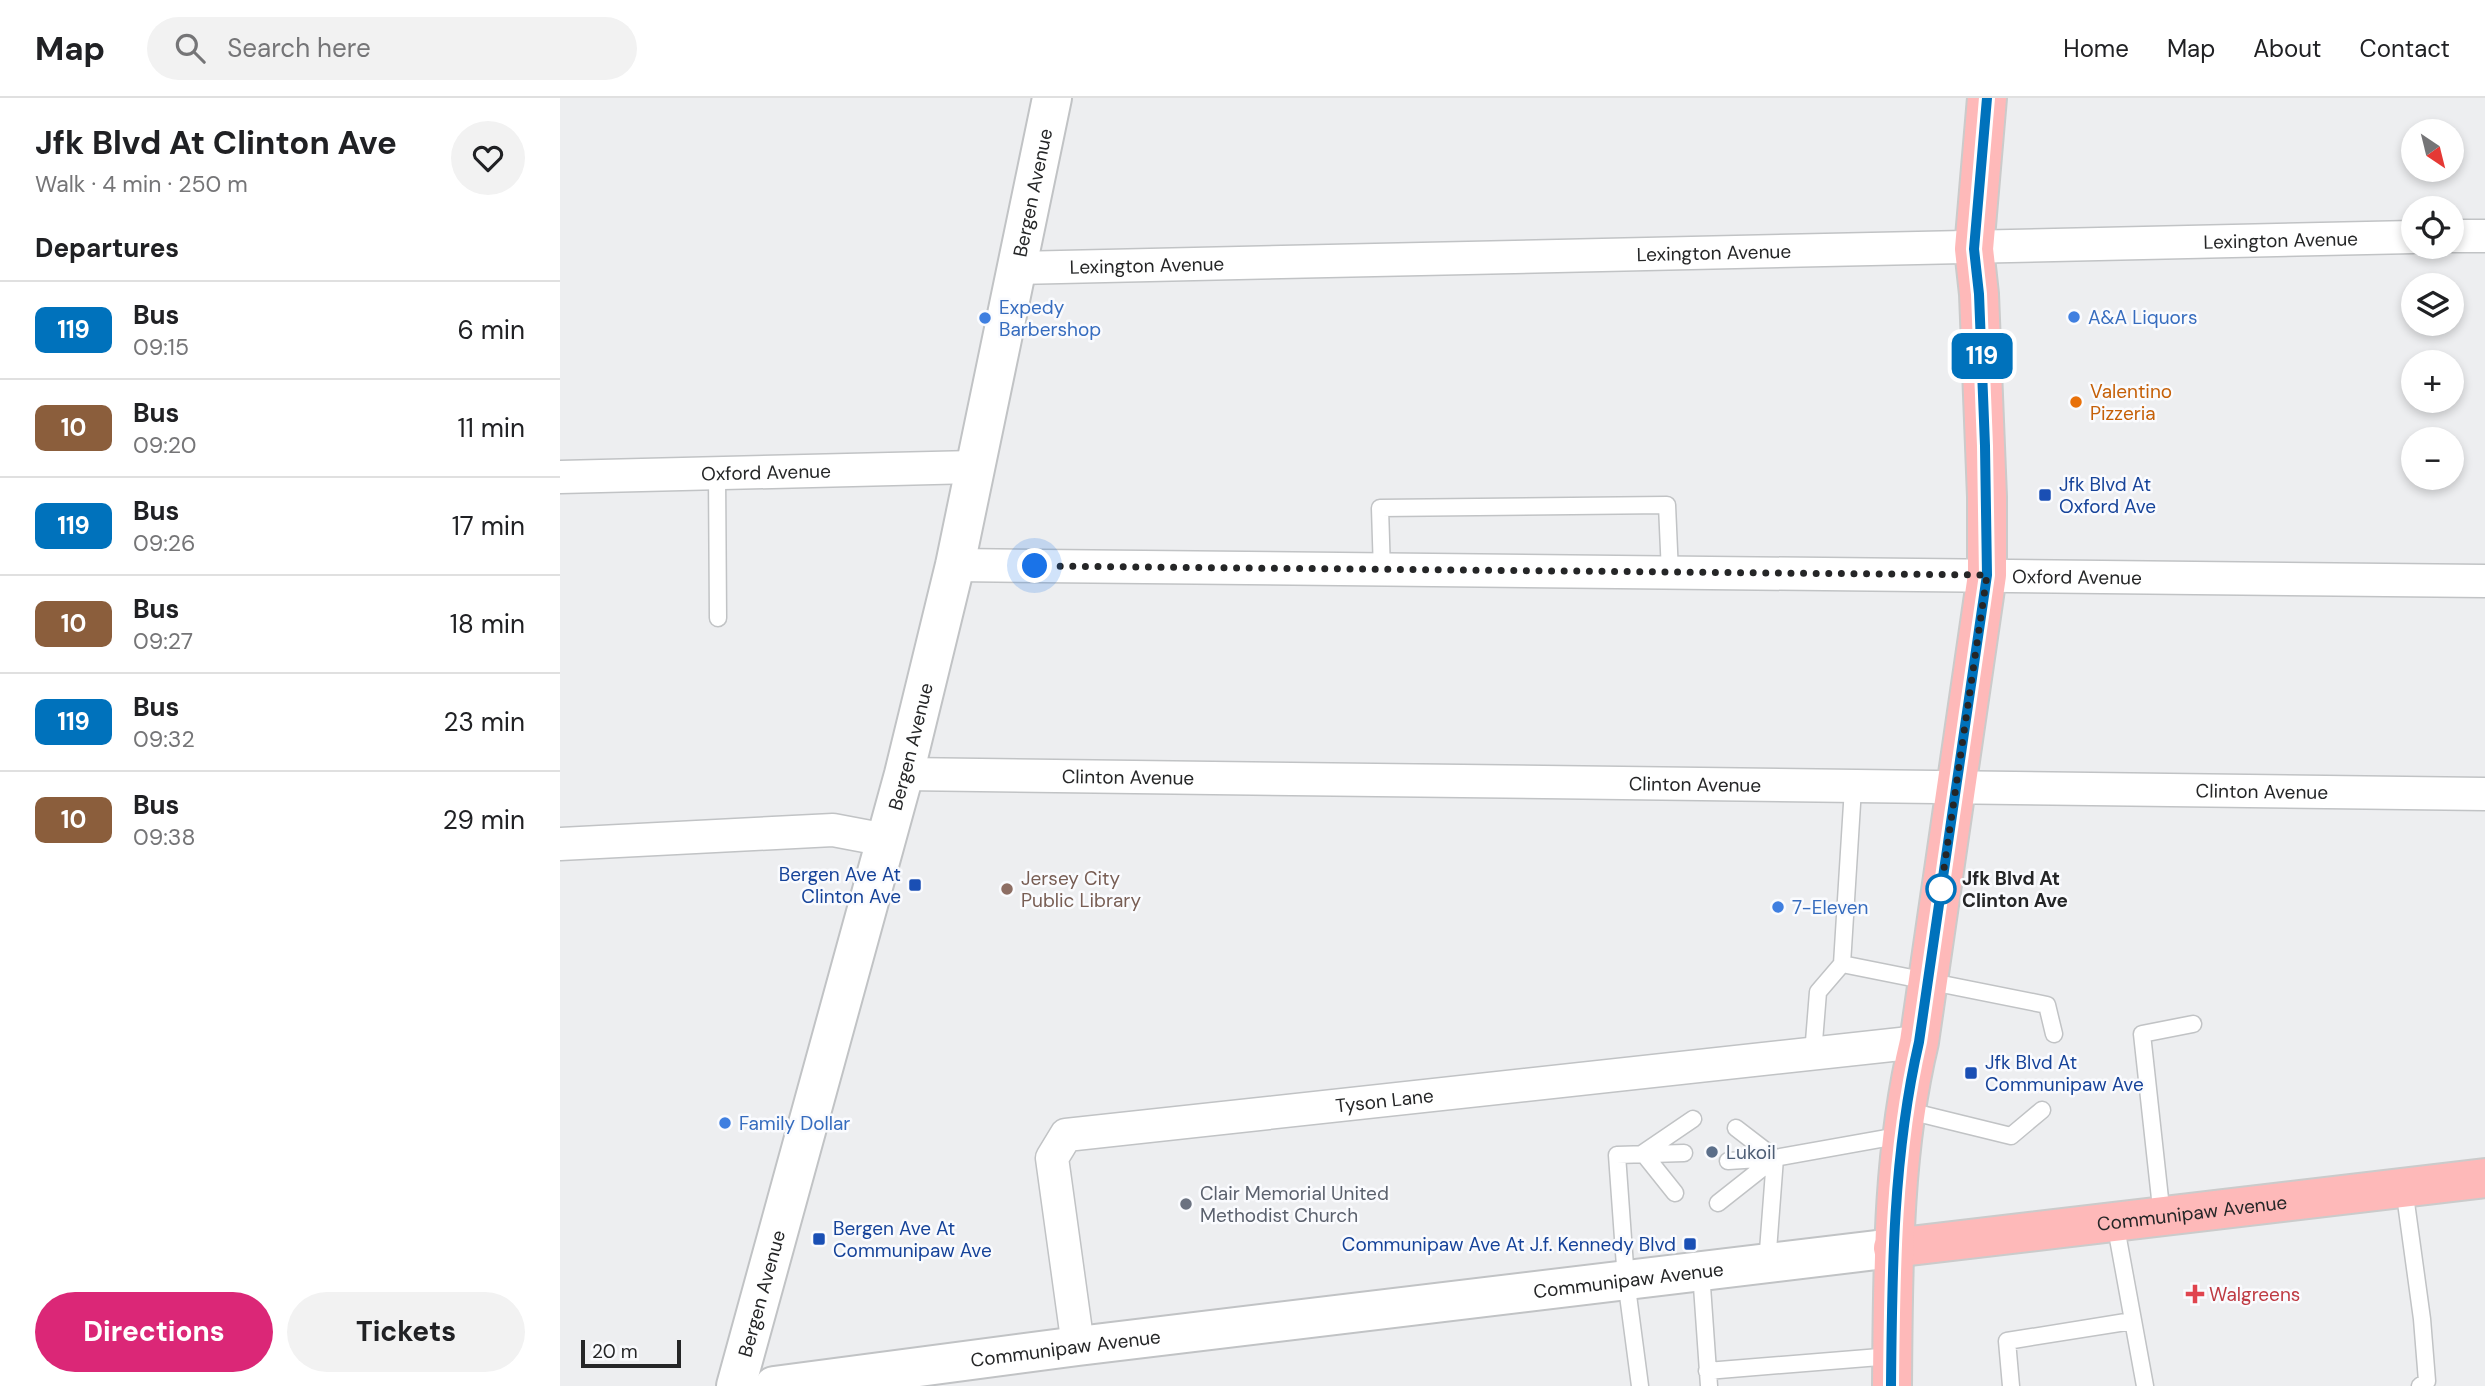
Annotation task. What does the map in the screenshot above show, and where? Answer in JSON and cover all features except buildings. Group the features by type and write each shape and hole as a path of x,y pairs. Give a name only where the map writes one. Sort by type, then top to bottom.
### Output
{"main road":[{"path":"1892,1371 1894,1248 1904,1123 1919,1042 1987,575 1984,416 1974,249 1987,98"},
{"name":"Communipaw Avenue","path":"1894,1248 2485,1178"}],"street":[{"name":"Bergen Avenue","path":"736,1386 904,774 955,565 1052,98"},
{"path":"2464,236 2485,236"},
{"name":"Lexington Avenue","path":"1017,268 1974,249 2401,237"},
{"name":"Oxford Avenue","path":"560,477 975,467"},
{"name":"Oxford Avenue","path":"955,565 1382,572 2485,581"},
{"name":"Clinton Avenue","path":"904,774 2485,794"},
{"path":"560,844 833,830 886,840"},
{"name":"Tyson Lane","path":"1078,1346 1052,1158 1066,1135 1919,1042"},
{"name":"Communipaw Avenue","path":"774,1386 1078,1346 1894,1248"}],"lane":[{"path":"717,473 718,618"},
{"path":"1382,572 1380,508 1667,505 1670,573"},
{"path":"1813,1054 1818,992 1842,964 1853,788"},
{"path":"1842,964 2047,1005 2054,1034"},
{"path":"2162,1217 2142,1034 2193,1024"},
{"path":"1728,1161 1775,1158 1904,1123 2011,1136 2042,1110"},
{"path":"1643,1153 1693,1119"},
{"path":"1736,1128 1775,1158"},
{"path":"1643,1153 1675,1193"},
{"path":"1640,1386 1626,1280 1617,1155 1684,1153"},
{"path":"1718,1203 1775,1158"},
{"path":"1767,1264 1775,1158"},
{"path":"2404,1188 2423,1319 2427,1381 2420,1386"},
{"path":"2115,1222 2145,1386"},
{"path":"1701,1272 1708,1379 1892,1371"},
{"path":"2011,1386 2007,1341 2132,1321"}],"bus line":[{"name":"119","path":"1891,1386 1894,1248 1907,1094 1919,1042 1987,575 1987,497 1979,294 1974,249 1987,98"}],"place":[{"name":"A&A Liquors","path":"2074,317"},
{"name":"Expedy Barbershop","path":"985,318"},
{"name":"Valentino Pizzeria","path":"2076,402"},
{"name":"Jfk Blvd At Oxford Ave","path":"2045,495"},
{"name":"Bergen Ave At Clinton Ave","path":"915,885"},
{"name":"Jersey City Public Library","path":"1007,889"},
{"name":"Jfk Blvd At Clinton Ave","path":"1941,889"},
{"name":"7-Eleven","path":"1778,907"},
{"name":"Jfk Blvd At Communipaw Ave","path":"1971,1073"},
{"name":"Family Dollar","path":"725,1123"},
{"name":"Lukoil","path":"1712,1152"},
{"name":"Clair Memorial United Methodist Church","path":"1186,1204"},
{"name":"Bergen Ave At Communipaw Ave","path":"819,1239"},
{"name":"Communipaw Ave At J.f. Kennedy Blvd","path":"1690,1244"},
{"name":"Walgreens","path":"2195,1294"}],"route":[{"path":"1035,566 1382,572 1987,575 1941,889"}]}
